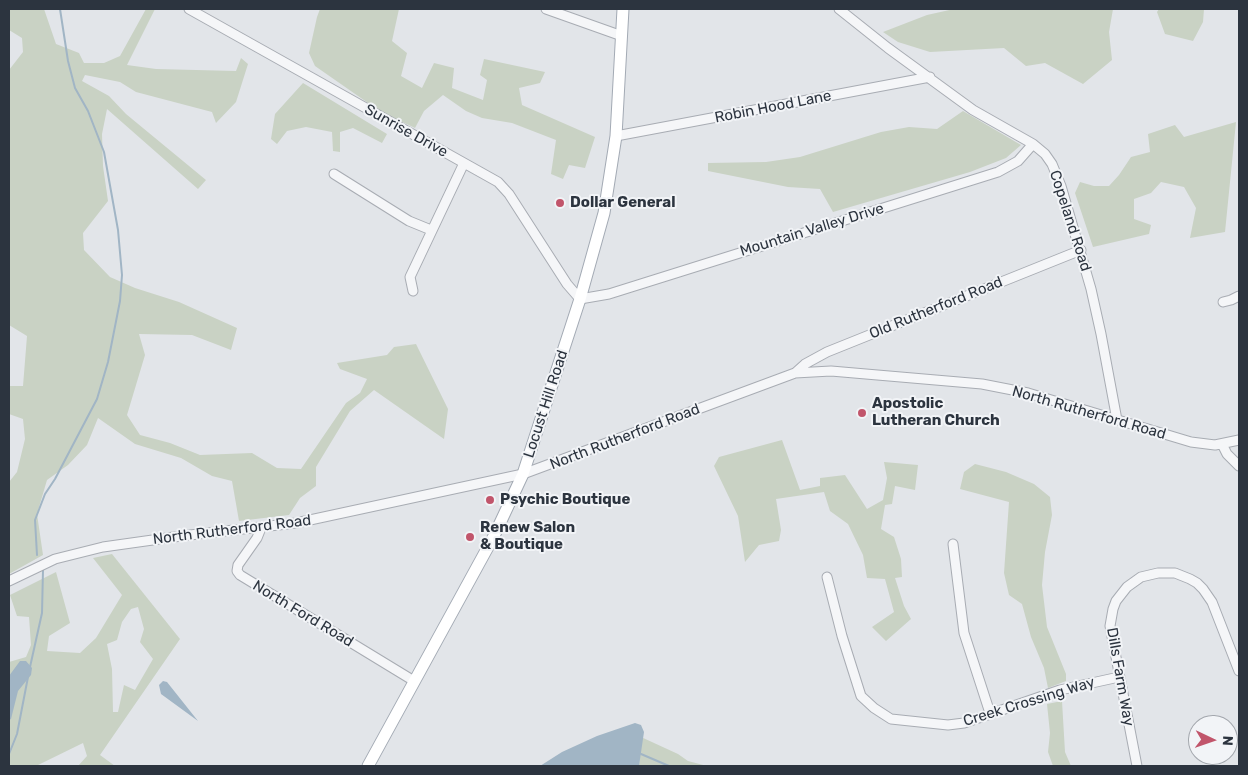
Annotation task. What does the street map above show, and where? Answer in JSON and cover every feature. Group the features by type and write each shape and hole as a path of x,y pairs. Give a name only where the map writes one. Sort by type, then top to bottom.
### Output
{"main road":[{"name":"Locust Hill Road","path":"368,766 494,536 523,474 580,299 604,213 616,136 623,9"}],"street":[{"name":"Sunrise Drive","path":"189,9 504,187 567,284 580,299"},
{"path":"546,9 622,36"},
{"name":"Copeland Road","path":"839,9 888,48 973,110 1033,144 1045,154 1057,174 1081,250 1099,325 1117,420"},
{"name":"Robin Hood Lane","path":"616,136 930,77"},
{"name":"Mountain Valley Drive","path":"580,299 608,294 998,172 1018,161 1033,144"},
{"path":"412,291 410,277 464,163"},
{"path":"334,174 409,221 431,230"},
{"name":"Old Rutherford Road","path":"796,373 805,364 827,352 1081,250"},
{"path":"1223,302 1239,296"},
{"name":"North Rutherford Road","path":"9,580 55,559 103,547 181,536 261,528 332,517 523,474 560,462 796,373 831,371 982,384 1028,394 1191,442 1222,444 1239,440"},
{"path":"1222,444 1227,454 1239,466"},
{"name":"North Ford Road","path":"261,528 257,538 238,566 237,571 240,576 414,681"},
{"path":"953,544 964,633 990,713"},
{"name":"Dills Farm Way","path":"1137,766 1111,634 1113,609 1116,601 1127,587 1142,577 1158,572 1183,575 1197,583 1212,602 1239,671"},
{"name":"Creek Crossing Way","path":"827,577 842,636 861,696 874,708 891,719 948,725 964,722 1060,690 1119,677"}],"green space":[{"path":"9,9 44,9 56,44 79,53 84,63 104,63 120,56 146,9 155,9 127,65 156,69 236,71 241,58 248,64 236,102 216,123 212,112 136,92 120,82 85,75 82,81 109,96 126,114 206,180 198,189 107,109 102,134 103,166 108,201 83,233 84,250 110,277 135,288 179,302 237,328 231,350 192,335 139,334 145,355 127,415 140,435 170,443 200,455 252,453 277,468 301,469 346,403 360,393 367,379 340,369 337,363 387,355 394,347 416,344 448,409 444,439 374,390 350,411 316,467 316,486 300,498 289,515 239,521 232,481 212,476 181,458 135,444 98,418 87,445 68,465 47,480 37,514 43,555 9,574 9,482 17,472 25,439 23,419 9,414 9,386 23,386 27,336 9,325 9,70 23,52 22,38 9,30"},
{"path":"320,9 399,9 392,41 407,53 401,76 422,88 434,63 454,68 452,88 483,100 487,80 480,75 484,59 545,72 540,83 519,88 522,105 595,137 585,168 569,165 563,179 551,174 556,140 512,123 482,118 466,111 443,95 424,111 415,128 381,112 315,66 309,53"},
{"path":"954,9 1113,9 1109,32 1112,60 1083,84 1045,63 1026,66 1004,48 930,52 898,42 883,32 927,15"},
{"path":"1159,9 1204,9 1203,22 1193,41 1165,34 1157,12"},
{"path":"303,83 387,134 382,143 353,128 340,132 340,152 333,151 332,132 306,127 287,131 277,144 271,139 275,114"},
{"path":"963,111 1021,145 1006,158 970,172 833,212 820,189 788,187 708,171 708,163 766,162 800,157 881,132 909,127 937,129"},
{"path":"1236,122 1225,232 1190,238 1196,208 1184,187 1161,182 1151,193 1134,199 1134,219 1151,225 1149,234 1093,247 1075,193 1080,182 1094,186 1109,186 1131,157 1150,152 1148,134 1175,125 1184,137"},
{"path":"782,440 800,490 820,486 820,478 845,475 867,509 883,500 887,478 884,462 918,465 915,490 895,486 892,504 885,505 881,529 894,537 901,559 902,577 895,578 904,606 911,619 886,641 872,627 894,612 885,579 867,578 863,555 848,524 830,511 824,492 776,499 781,530 779,541 759,545 745,562 738,516 714,466 719,457"},
{"path":"975,464 1006,472 1034,484 1050,497 1052,515 1045,552 1042,585 1047,627 1066,674 1066,681 1048,688 1044,668 1031,637 1022,604 1009,595 1004,573 1009,502 960,489 964,472"},
{"path":"112,554 180,639 100,755 115,766 78,766 87,756 83,743 36,766 9,766 9,662 26,657 31,645 29,617 17,616 10,595 56,572 70,623 49,636 47,651 80,653 96,638 122,595 93,558","holes":["138,607 144,629 140,642 153,659 135,690 124,685 118,712 113,712 112,669 107,644 117,640 122,622 131,609"]},
{"path":"1062,701 1065,752 1071,766 1053,766 1048,752 1050,733 1047,704"},
{"path":"641,737 678,754 688,761 707,766 639,766"}],"water":[{"path":"20,661 26,661 32,668 31,675 18,691 11,719 9,720 9,676"},
{"path":"163,681 167,682 198,721 161,694 159,685"},
{"path":"635,723 641,725 644,732 639,766 540,766 562,752 597,736"}],"waterway":[{"path":"37,555 35,520 45,494 55,479 97,399 108,362 120,301 122,275 118,230 104,152 88,111 75,88 68,61 60,9"},
{"path":"30,667 42,613 43,570"},
{"path":"9,754 17,734 28,677"},
{"path":"641,754 669,766"}],"place":[{"name":"Dollar General","path":"560,203"},
{"name":"Apostolic Lutheran Church","path":"862,413"},
{"name":"Psychic Boutique","path":"490,500"},
{"name":"Renew Salon & Boutique","path":"470,537"}]}
